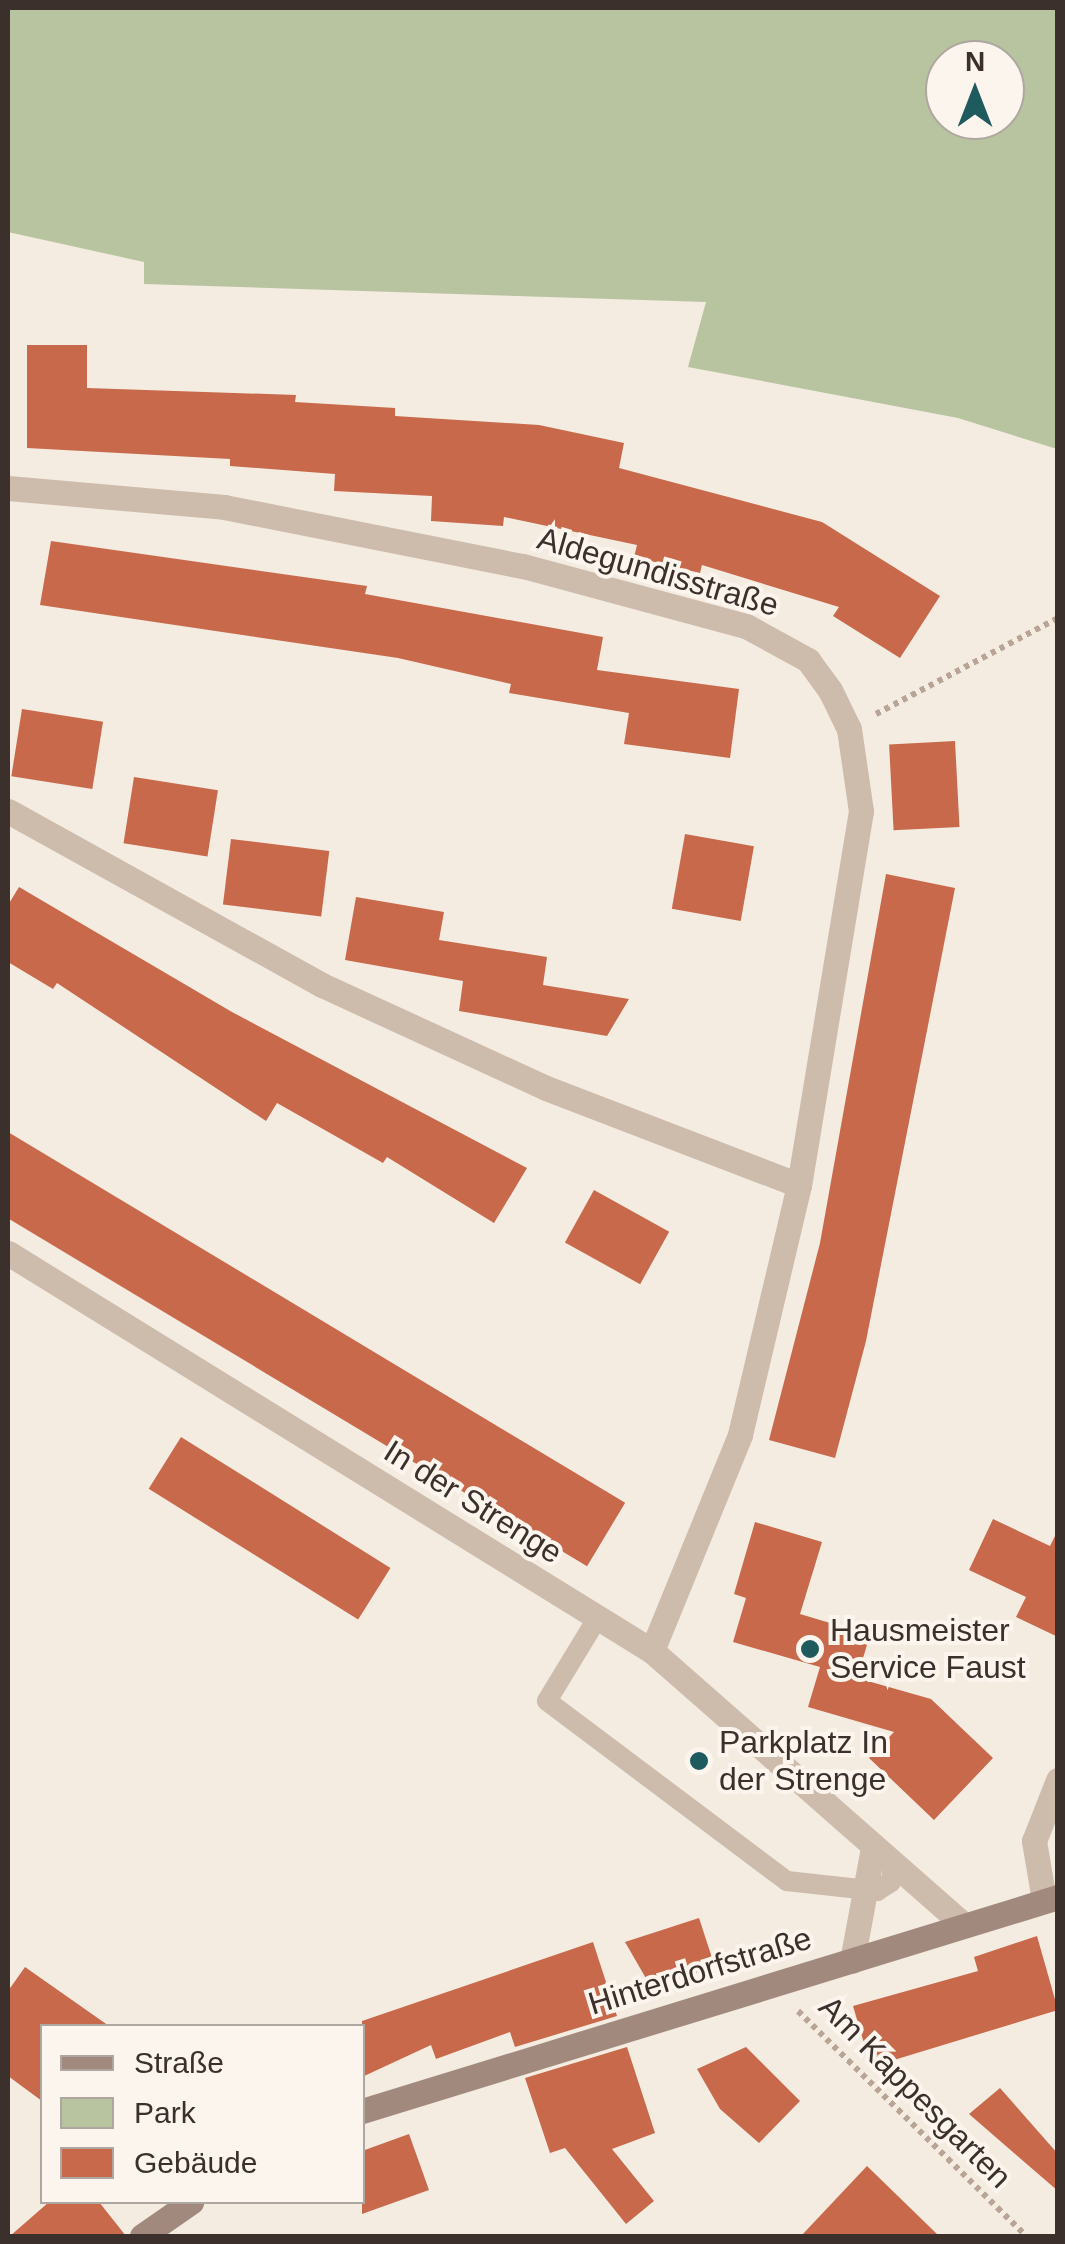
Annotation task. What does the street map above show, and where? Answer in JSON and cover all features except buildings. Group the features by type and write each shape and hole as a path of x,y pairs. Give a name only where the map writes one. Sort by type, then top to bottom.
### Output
{"street":[{"name":"Aldegundisstraße","path":"8,488 224,507 523,566 746,626 808,660 849,728 861,810 798,1185 740,1436 652,1651"},
{"path":"8,811 322,985 546,1088 798,1185"},
{"name":"In der Strenge","path":"8,1253 652,1651 739,1736 960,1922"},
{"path":"1051,1898 1034,1842 1058,1780"},
{"path":"852,1961 865,1891 884,1857"},
{"name":"Hinterdorfstraße","path":"365,2110 768,1982 852,1961 960,1922 1051,1898"},
{"path":"142,2236 188,2204"}],"lane":[{"path":"598,1617 546,1701 787,1881 865,1891"}],"path":[{"path":"849,728 1058,618"},
{"name":"Am Kappesgarten","path":"768,1982 1026,2236"}],"green space":[{"path":"8,8 1057,8 1057,449 958,418 688,367 706,302 144,284 144,262 8,232"}],"place":[{"name":"Hausmeister Service Faust","path":"810,1649"},
{"name":"Parkplatz In der Strenge","path":"699,1761"}]}
